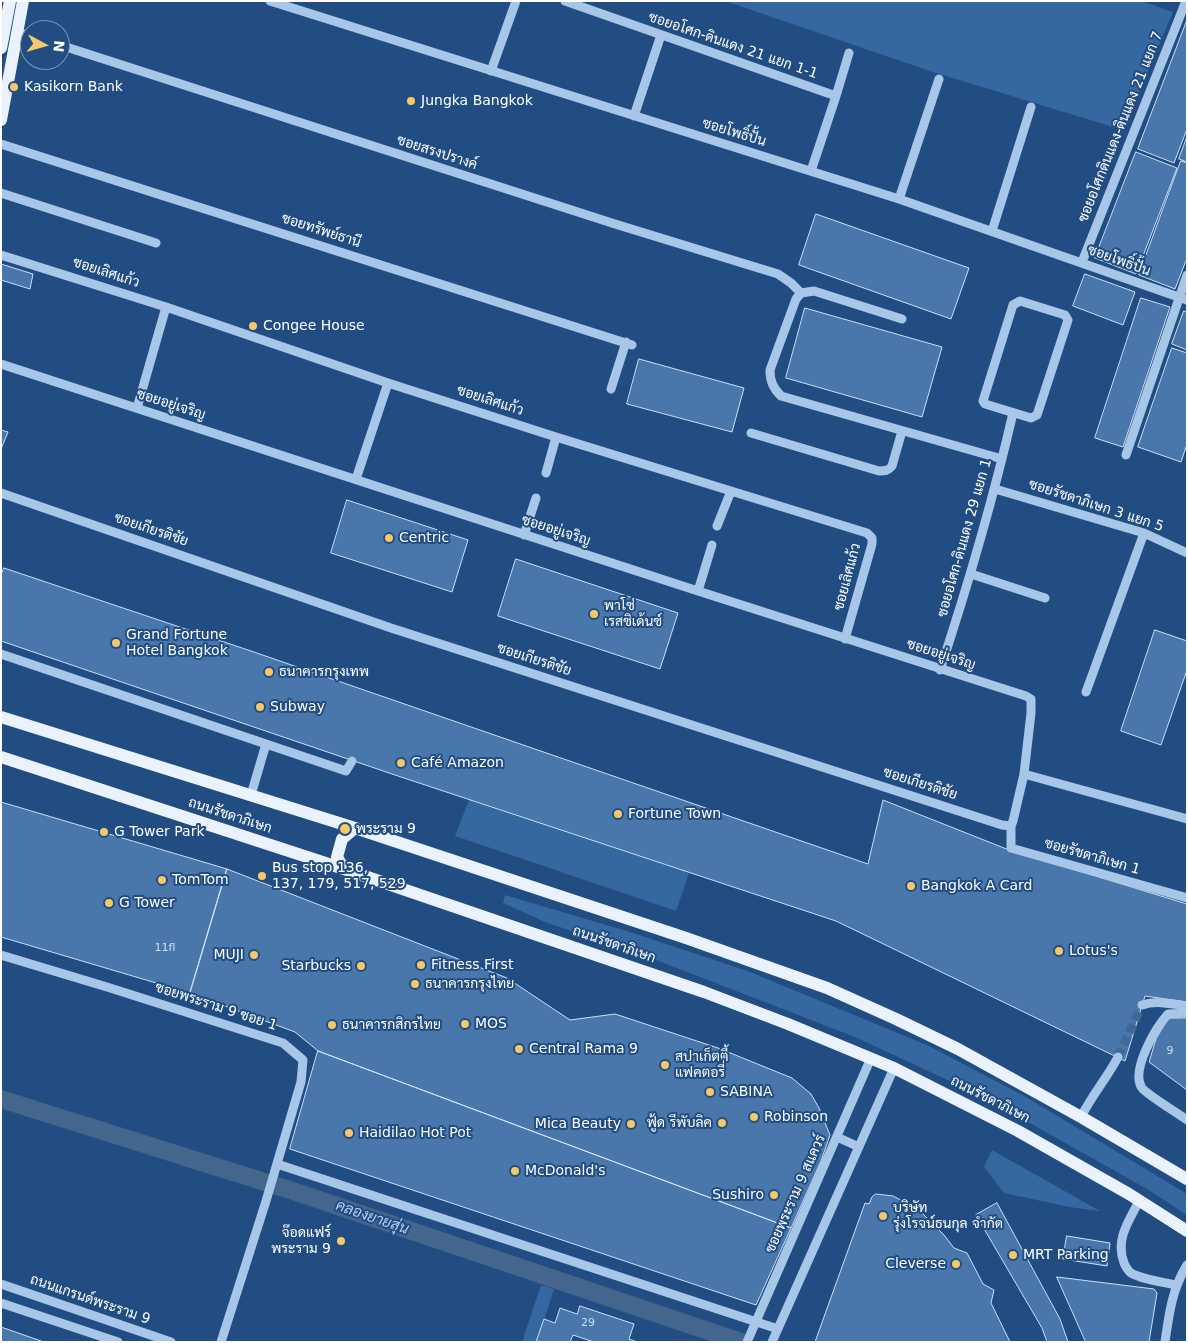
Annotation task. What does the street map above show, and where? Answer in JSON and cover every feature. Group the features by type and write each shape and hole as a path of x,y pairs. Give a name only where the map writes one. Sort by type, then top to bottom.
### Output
{"main road":[{"path":"1,48 10,1"},
{"path":"1,120 23,1"},
{"name":"ถนนรัชดาภิเษก","path":"1,717 355,828 686,938 827,988 958,1048 1187,1178"},
{"name":"ถนนรัชดาภิเษก","path":"1,757 344,869 704,992 871,1058 1018,1131 1140,1201 1187,1231"},
{"path":"344,869 337,857 342,839 355,828"}],"street":[{"name":"ซอยโพธิ์ปั้น","path":"270,1 899,199 1082,262 1182,299"},
{"path":"491,71 516,1"},
{"name":"ซอยอโศก-ดินแดง 21 แยก 1-1","path":"565,1 836,96"},
{"name":"ซอยอโศกดินแดง-ดินแดง 21 แยก 7","path":"1082,262 1186,1"},
{"path":"634,116 661,35"},
{"name":"ซอยสรงปรางค์","path":"70,48 615,224 778,274 801,293"},
{"path":"810,171 849,53"},
{"path":"899,199 939,79"},
{"path":"992,231 1031,107"},
{"name":"ซอยทรัพย์ธานี","path":"1,144 629,343 611,389"},
{"path":"1,193 156,243"},
{"name":"ซอยเลิศแก้ว","path":"1,255 166,307 556,437 867,533 872,538 872,544 845,639"},
{"path":"1126,455 1182,299 1187,275"},
{"path":"902,319 814,291 801,293 796,299 770,370 770,379 774,388 781,396 1002,459"},
{"path":"1020,301 1065,315 1068,322 1037,415 1031,418 1013,413 985,404 983,397 1013,305 1020,301"},
{"path":"137,408 166,307"},
{"name":"ซอยอยู่เจริญ","path":"1,364 940,670 1026,696 1031,699 1031,713 1024,774"},
{"path":"356,479 388,382"},
{"name":"ซอยอโศก-ดินแดง 29 แยก 1","path":"940,670 971,574 995,489 1013,413"},
{"path":"751,433 884,471 889,470 892,466 902,431"},
{"path":"546,473 556,437"},
{"name":"ซอยรัชดาภิเษก 3 แยก 5","path":"995,489 1144,533 1187,553"},
{"path":"717,526 730,492"},
{"name":"ซอยเกียรติชัย","path":"1,493 392,628 1002,825 1011,826"},
{"path":"524,535 536,498"},
{"path":"1086,692 1144,533"},
{"path":"698,591 712,545"},
{"path":"971,574 1045,598"},
{"path":"1,654 346,771 352,761"},
{"path":"251,796 266,744"},
{"path":"1011,826 1024,774 1187,819"},
{"name":"ซอยรัชดาภิเษก 1","path":"1011,826 1011,848 1187,898"},
{"name":"ซอยพระราม 9 ซอย 1","path":"1,955 283,1043 303,1060 302,1082 274,1177 221,1342"},
{"path":"1142,1005 1159,1002 1187,1006"},
{"path":"1187,1013 1168,1014 1162,1021 1142,1058 1137,1075 1142,1088 1187,1120"},
{"path":"1081,1117 1092,1096 1107,1077 1118,1057"},
{"name":"ซอยพระราม 9 สแควร์","path":"748,1339 871,1058"},
{"path":"772,1342 894,1068"},
{"path":"837,1137 859,1147"},
{"path":"277,1164 778,1329"},
{"path":"1140,1201 1122,1234 1120,1246 1122,1257 1128,1271 1137,1276 1176,1285"},
{"path":"1165,1342 1171,1300 1176,1285 1187,1265"},
{"name":"ถนนแกรนด์พระราม 9","path":"1,1284 171,1342"},
{"path":"1,1303 118,1342"}],"shaded area":[{"path":"725,1 1141,1 1173,12 1123,130 933,72"},
{"path":"469,800 689,873 676,911 455,836"},
{"path":"505,895 633,933 750,972 929,1046 1026,1097 1187,1194 1187,1215 1147,1189 982,1096 855,1037 651,958 545,922 503,903"},
{"path":"992,1150 1100,1211 1069,1207 1004,1193 984,1167"},
{"path":"541,1285 554,1289 537,1342 522,1342"}],"building":[{"path":"1187,20 1187,129 1174,163 1138,149"},
{"path":"1187,137 1187,162 1179,159"},
{"path":"1136,152 1177,168 1136,274 1095,258"},
{"path":"1181,161 1187,163 1187,258 1175,289 1139,275"},
{"path":"816,214 969,268 951,319 799,265"},
{"path":"1,264 33,274 30,289 1,280"},
{"path":"1085,274 1135,292 1123,325 1073,306"},
{"path":"1141,298 1170,307 1123,447 1095,438"},
{"path":"805,308 942,347 922,417 786,378"},
{"path":"1184,311 1187,312 1187,350 1172,344"},
{"path":"1172,348 1187,353 1187,444 1181,462 1138,447"},
{"path":"639,359 744,388 732,432 627,404"},
{"path":"1,430 8,432 1,449"},
{"path":"347,500 468,540 452,592 331,553"},
{"path":"516,559 678,613 660,669 498,616"},
{"name":"Fortune Town","path":"4,568 251,651 868,864 883,800 1004,848 1187,904 1187,1002 1145,996 1125,1061 836,921 395,775 1,641 1,575"},
{"path":"1155,630 1187,641 1187,670 1161,745 1121,731"},
{"name":"G Tower","path":"1,802 227,869 190,993 1,937"},
{"name":"Central Rama 9","path":"227,869 507,978 570,1020 615,1014 718,1048 792,1078 811,1094 830,1135 821,1161 791,1228 318,1051 295,1032 190,993"},
{"path":"1169,1018 1187,1018 1187,1090 1149,1062 1156,1039"},
{"path":"318,1051 791,1228 756,1305 290,1149"},
{"path":"876,1194 893,1196 918,1209 954,1248 967,1253 983,1284 994,1290 991,1303 1010,1342 815,1342 865,1203 869,1204 872,1197"},
{"path":"997,1203 1060,1319 1068,1342 1047,1342 1042,1328 976,1215"},
{"path":"1067,1236 1110,1243 1107,1266 1063,1259"},
{"path":"1057,1277 1154,1289 1157,1293 1149,1342 1086,1342"},
{"path":"580,1306 634,1324 629,1339 637,1342 594,1342 573,1335 570,1342 536,1342 544,1319 555,1323 560,1308 577,1314"},
{"path":"1,1327 44,1342 1,1342"}],"waterway":[{"name":"คลองยายสุ่น","path":"1,1099 290,1190 741,1342"}],"tunnel":[{"path":"1118,1057 1142,1005"}],"place":[{"name":"Kasikorn Bank","path":"14,87"},
{"name":"Jungka Bangkok","path":"411,101"},
{"name":"Congee House","path":"253,326"},
{"name":"Centric","path":"389,538"},
{"name":"พาโซ่ เรสซิเด้นซ์","path":"594,614"},
{"name":"Grand Fortune Hotel Bangkok","path":"116,643"},
{"name":"ธนาคารกรุงเทพ","path":"269,672"},
{"name":"Subway","path":"260,707"},
{"name":"Café Amazon","path":"401,763"},
{"name":"Fortune Town","path":"618,814"},
{"name":"พระราม 9","path":"345,829"},
{"name":"G Tower Park","path":"104,832"},
{"name":"Bus stop 136, 137, 179, 517, 529","path":"262,876"},
{"name":"TomTom","path":"162,880"},
{"name":"Bangkok A Card","path":"911,886"},
{"name":"G Tower","path":"109,903"},
{"name":"Lotus's","path":"1059,951"},
{"name":"MUJI","path":"254,955"},
{"name":"Fitness First","path":"421,965"},
{"name":"Starbucks","path":"361,966"},
{"name":"ธนาคารกรุงไทย","path":"415,984"},
{"name":"MOS","path":"465,1024"},
{"name":"ธนาคารกสิกรไทย","path":"332,1025"},
{"name":"Central Rama 9","path":"519,1049"},
{"name":"สปาเก็ตตี้ แฟคตอรี่","path":"665,1065"},
{"name":"SABINA","path":"710,1092"},
{"name":"Robinson","path":"754,1117"},
{"name":"ฟู้ด รีพับลิค","path":"722,1123"},
{"name":"Mica Beauty","path":"631,1124"},
{"name":"Haidilao Hot Pot","path":"349,1133"},
{"name":"McDonald's","path":"515,1171"},
{"name":"Sushiro","path":"774,1195"},
{"name":"บริษัท รุ่งโรจน์ธนกุล จำกัด","path":"883,1216"},
{"name":"จ๊อดแฟร์ พระราม 9","path":"341,1241"},
{"name":"MRT Parking","path":"1013,1255"},
{"name":"Cleverse","path":"956,1264"}]}
